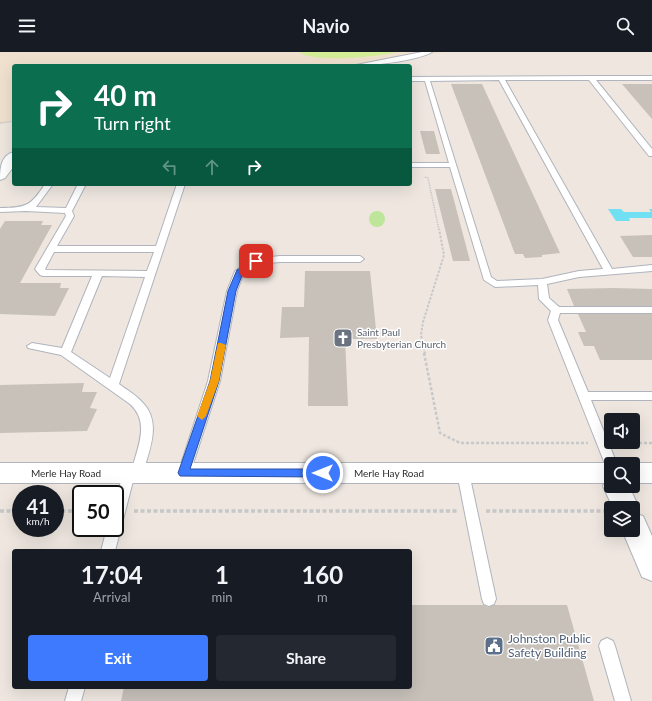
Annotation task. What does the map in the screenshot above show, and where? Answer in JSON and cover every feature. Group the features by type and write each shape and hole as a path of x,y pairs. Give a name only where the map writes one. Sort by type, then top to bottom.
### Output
{"main road":[{"path":"0,148 12,146"},
{"path":"0,175 12,159"},
{"name":"Merle Hay Road","path":"0,473 604,474"},
{"name":"Merle Hay Road","path":"640,473 652,473"},
{"path":"639,537 650,561"}],"lane":[{"path":"366,64 429,52"},
{"path":"501,78 609,271"},
{"path":"591,78 652,154"},
{"path":"412,79 652,78"},
{"path":"427,79 486,278 495,284 542,282 579,274 652,268"},
{"path":"412,165 453,165"},
{"path":"28,209 36,205 48,186"},
{"path":"81,186 68,211 70,216 40,269 43,274 151,274"},
{"path":"113,385 180,186"},
{"path":"0,210 60,209 68,211"},
{"path":"52,249 159,249"},
{"path":"184,473 214,381 232,291 240,271 256,261 280,259 360,259"},
{"path":"65,353 98,274"},
{"path":"542,282 544,299 556,310 652,310"},
{"path":"556,310 553,320 608,457"},
{"path":"32,346 49,348 65,353 113,385 144,410 147,419 147,431 124,498"},
{"path":"583,396 652,396"},
{"path":"463,473 489,599"},
{"path":"109,549 112,537"},
{"path":"607,646 623,701"},
{"path":"73,701 76,689"}],"path":[{"path":"0,123 12,121"},
{"path":"420,174 428,178 444,249 444,255 423,322 421,335 440,433 460,443 652,443"},
{"path":"0,512 12,511"},
{"path":"124,518 471,511 604,511"}],"shaded area":[{"path":"0,52 446,52 370,64 12,64 12,121 0,124"}],"green space":[{"path":"299,52 397,52 376,56 331,58 306,55"},
{"path":"374,211 380,211 385,216 383,225 380,227 374,227 369,222 369,216"}],"water":[{"path":"608,209 621,209 624,212 651,212 649,209 652,209 652,218 629,218 630,221 616,221"}],"building":[{"path":"451,84 482,84 560,253 542,255 542,257 525,258 523,254 515,254"},
{"path":"622,84 652,84 652,119"},
{"path":"420,131 434,131 440,154 426,154"},
{"path":"435,189 451,189 470,261 453,261"},
{"path":"5,221 43,221 41,225 52,225 20,283 61,283 60,288 69,288 55,316 0,314 0,229"},
{"path":"652,235 652,257 633,257 620,236"},
{"name":"Saint Paul Presbyterian Church","path":"305,271 370,271 377,339 345,339 348,406 308,406 309,337 280,338 282,307 304,307"},
{"path":"567,289 652,289 652,306 574,306"},
{"path":"578,314 652,314 652,360 600,360 594,346 584,346 578,332 586,332"},
{"path":"84,383 82,392 97,392 90,408 97,409 87,431 0,433 0,385"},
{"name":"Johnston Public Safety Building","path":"412,605 484,605 488,607 494,605 567,605 594,701 121,701 124,689 412,689"}],"slow traffic":[{"path":"202,416 214,381 221,345"}],"place":[{"name":"Saint Paul Presbyterian Church","path":"343,338"},
{"name":"Johnston Public Safety Building","path":"494,646"}],"route":[{"path":"256,261 240,271 232,291 214,381 184,473 323,473"}]}
